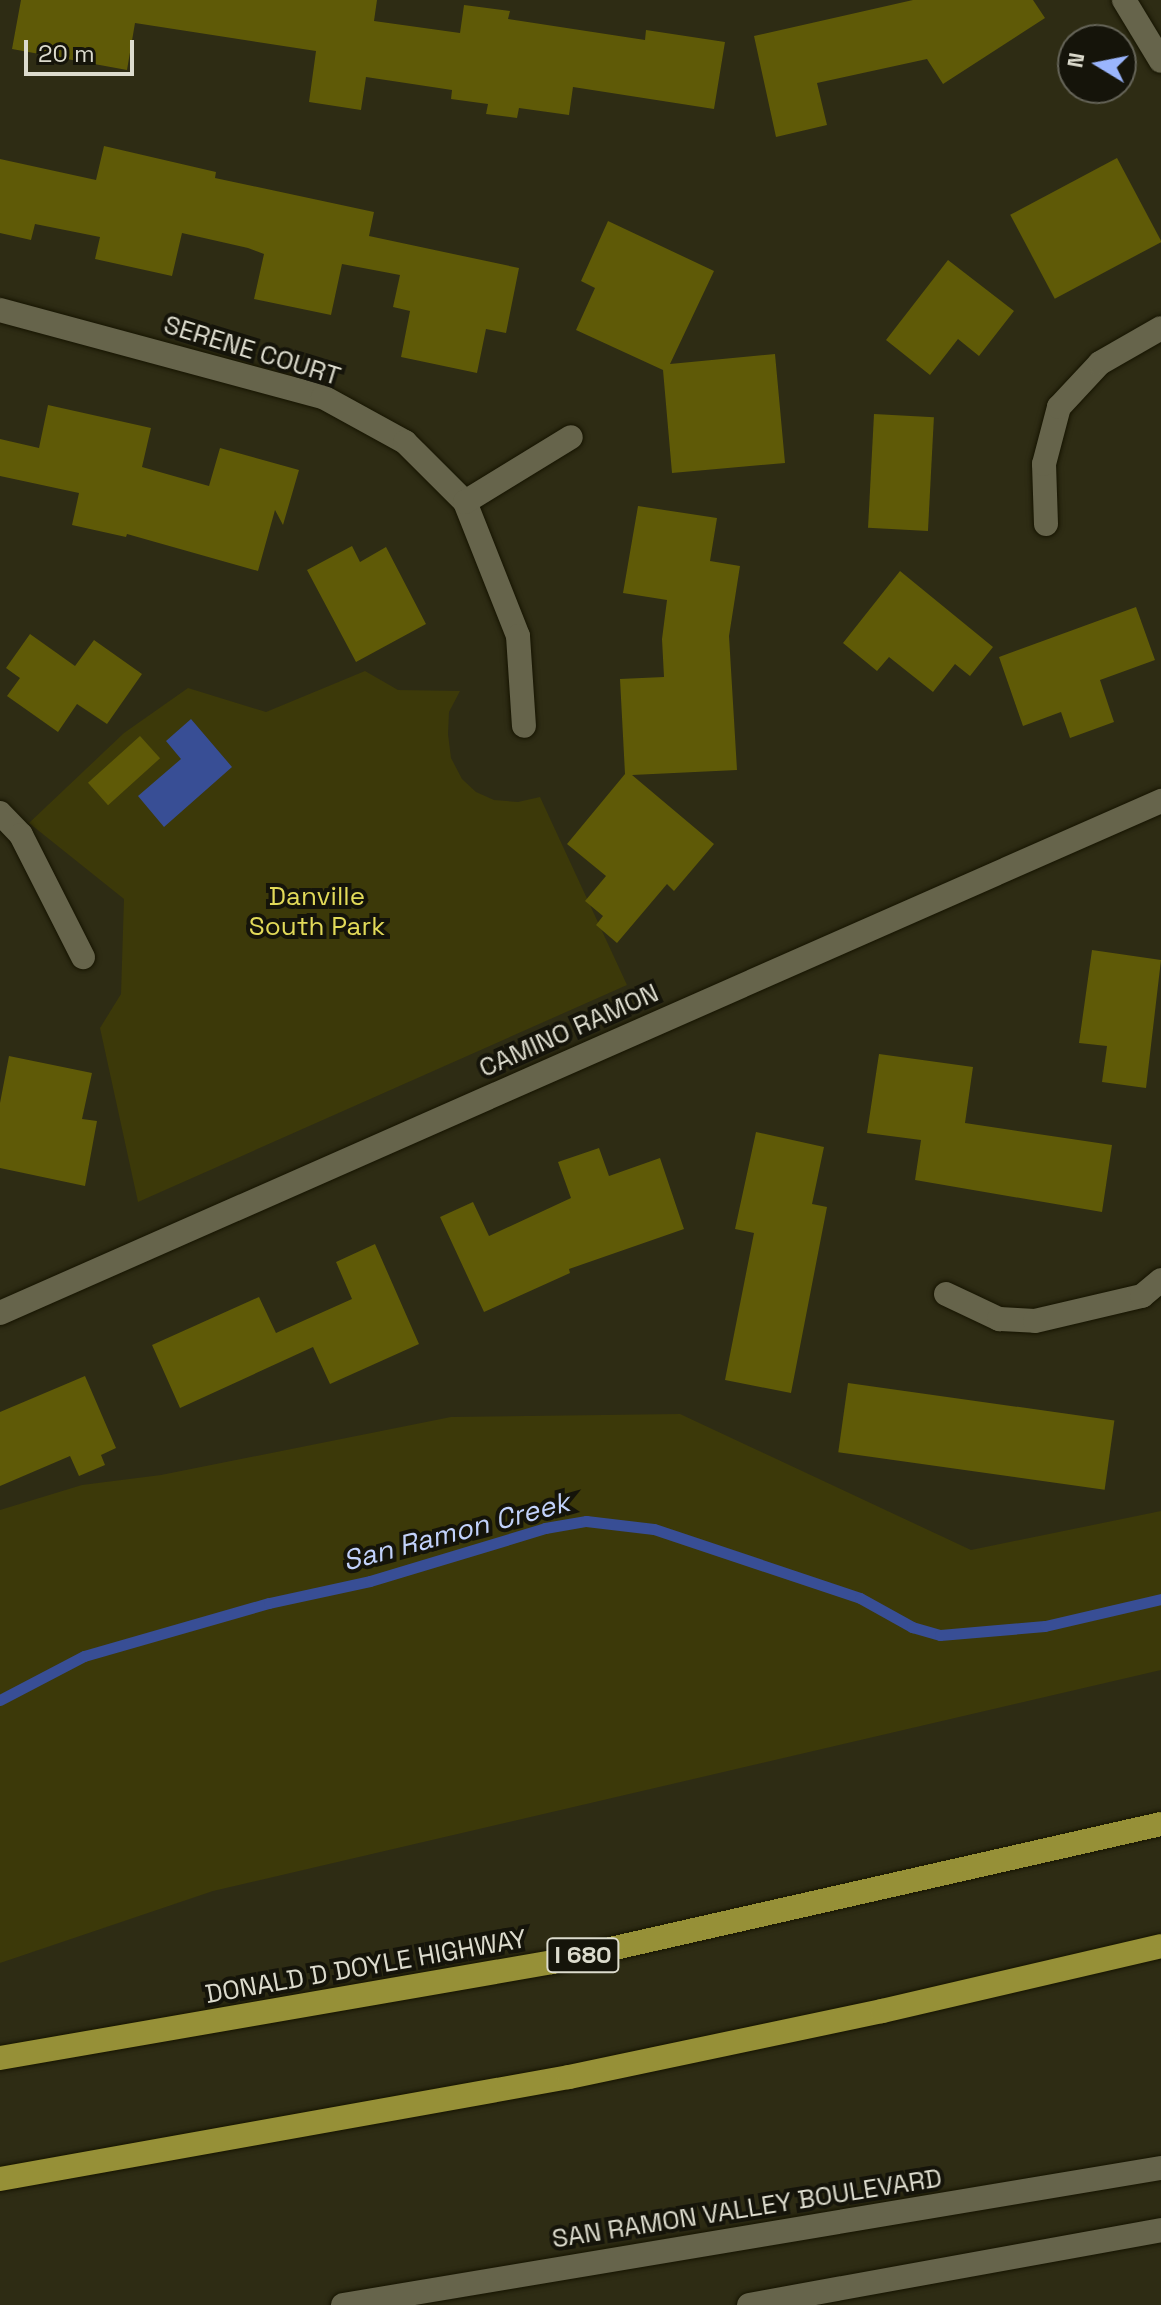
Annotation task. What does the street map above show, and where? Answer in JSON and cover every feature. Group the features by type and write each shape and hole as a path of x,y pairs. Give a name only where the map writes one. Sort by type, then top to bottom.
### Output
{"highway":[{"name":"DONALD D DOYLE HIGHWAY","path":"0,2058 553,1962 1161,1824"},
{"path":"0,2179 569,2077 1161,1946"}],"street":[{"path":"1124,0 1158,48"},
{"name":"SERENE COURT","path":"0,310 323,397 405,442 465,502 518,636 524,726"},
{"path":"1046,524 1044,464 1059,407 1100,363 1161,328"},
{"path":"465,502 571,437"},
{"name":"CAMINO RAMON","path":"0,1313 1161,801"},
{"path":"0,813 21,835 83,957"},
{"path":"946,1294 999,1319 1035,1321 1142,1296 1161,1280"},
{"name":"SAN RAMON VALLEY BOULEVARD","path":"343,2305 1161,2168"},
{"path":"749,2305 1161,2230"}],"green space":[{"name":"Danville South Park","path":"365,671 398,690 460,691 449,712 448,734 451,758 462,779 476,792 494,800 518,802 540,797 627,985 138,1202 100,1028 121,994 124,899 29,823 124,733 188,688 266,712"},
{"path":"680,1414 971,1550 1161,1511 1161,1670 213,1891 0,1963 0,1510 82,1485 161,1475 451,1417"}],"water":[{"path":"191,719 232,767 164,827 138,796 181,759 166,741"}],"building":[{"path":"21,0 377,0 374,21 460,33 464,5 510,11 508,19 645,40 646,30 725,42 714,109 573,87 569,115 519,108 517,118 486,114 488,104 451,99 452,90 366,77 361,110 309,102 316,51 135,23 127,70 12,49"},
{"path":"913,0 1033,0 1045,18 943,84 927,59 817,83 827,125 776,137 754,36"},
{"path":"104,146 216,172 215,178 374,212 369,236 519,268 506,333 486,329 477,373 401,357 410,311 393,307 400,275 342,264 331,315 254,299 264,254 248,248 182,233 172,276 95,259 100,237 35,224 31,240 0,233 0,159 96,180"},
{"path":"1117,158 1161,242 1055,299 1010,215"},
{"path":"608,221 714,271 670,364 775,354 785,463 672,473 663,370 576,330 595,288 581,281"},
{"path":"948,260 1014,311 979,356 958,339 930,375 886,340"},
{"path":"48,405 151,428 142,467 209,486 220,448 299,470 283,525 275,510 258,571 127,534 126,537 72,525 79,493 0,476 0,439 39,448"},
{"path":"874,414 934,417 928,531 868,528"},
{"path":"638,506 717,518 710,561 740,566 729,636 737,770 632,775 714,844 674,891 667,884 617,943 596,925 603,916 585,901 606,876 567,844 625,774 620,679 664,677 662,639 667,600 623,593"},
{"path":"352,546 360,562 386,547 426,624 356,662 307,570"},
{"path":"900,571 993,647 970,676 955,664 933,692 889,657 877,671 843,643"},
{"path":"1136,607 1155,660 1100,680 1114,722 1070,738 1061,712 1023,726 999,657"},
{"path":"30,634 75,666 94,640 142,674 107,724 77,704 58,732 7,696 20,678 6,668"},
{"path":"140,736 160,758 108,805 88,783"},
{"path":"1092,950 1161,960 1146,1088 1102,1082 1107,1046 1079,1043"},
{"path":"879,1054 973,1067 965,1123 1112,1145 1102,1212 915,1180 921,1140 867,1133"},
{"path":"9,1056 92,1073 82,1119 97,1121 85,1186 0,1168 0,1103"},
{"path":"756,1132 824,1147 812,1204 827,1207 791,1393 725,1380 754,1233 735,1229"},
{"path":"599,1148 609,1176 660,1158 684,1229 569,1269 570,1273 484,1312 440,1217 473,1202 489,1236 571,1198 558,1162"},
{"path":"375,1244 419,1344 330,1384 313,1347 180,1408 152,1345 259,1297 276,1333 352,1299 336,1262"},
{"path":"85,1376 116,1448 101,1455 105,1465 79,1476 70,1456 0,1486 0,1412"},
{"path":"848,1383 1114,1420 1105,1490 838,1452"}],"waterway":[{"name":"San Ramon Creek","path":"0,1700 84,1656 269,1603 370,1581 545,1528 586,1521 654,1529 860,1598 912,1627 940,1635 1045,1626 1161,1599"}]}
